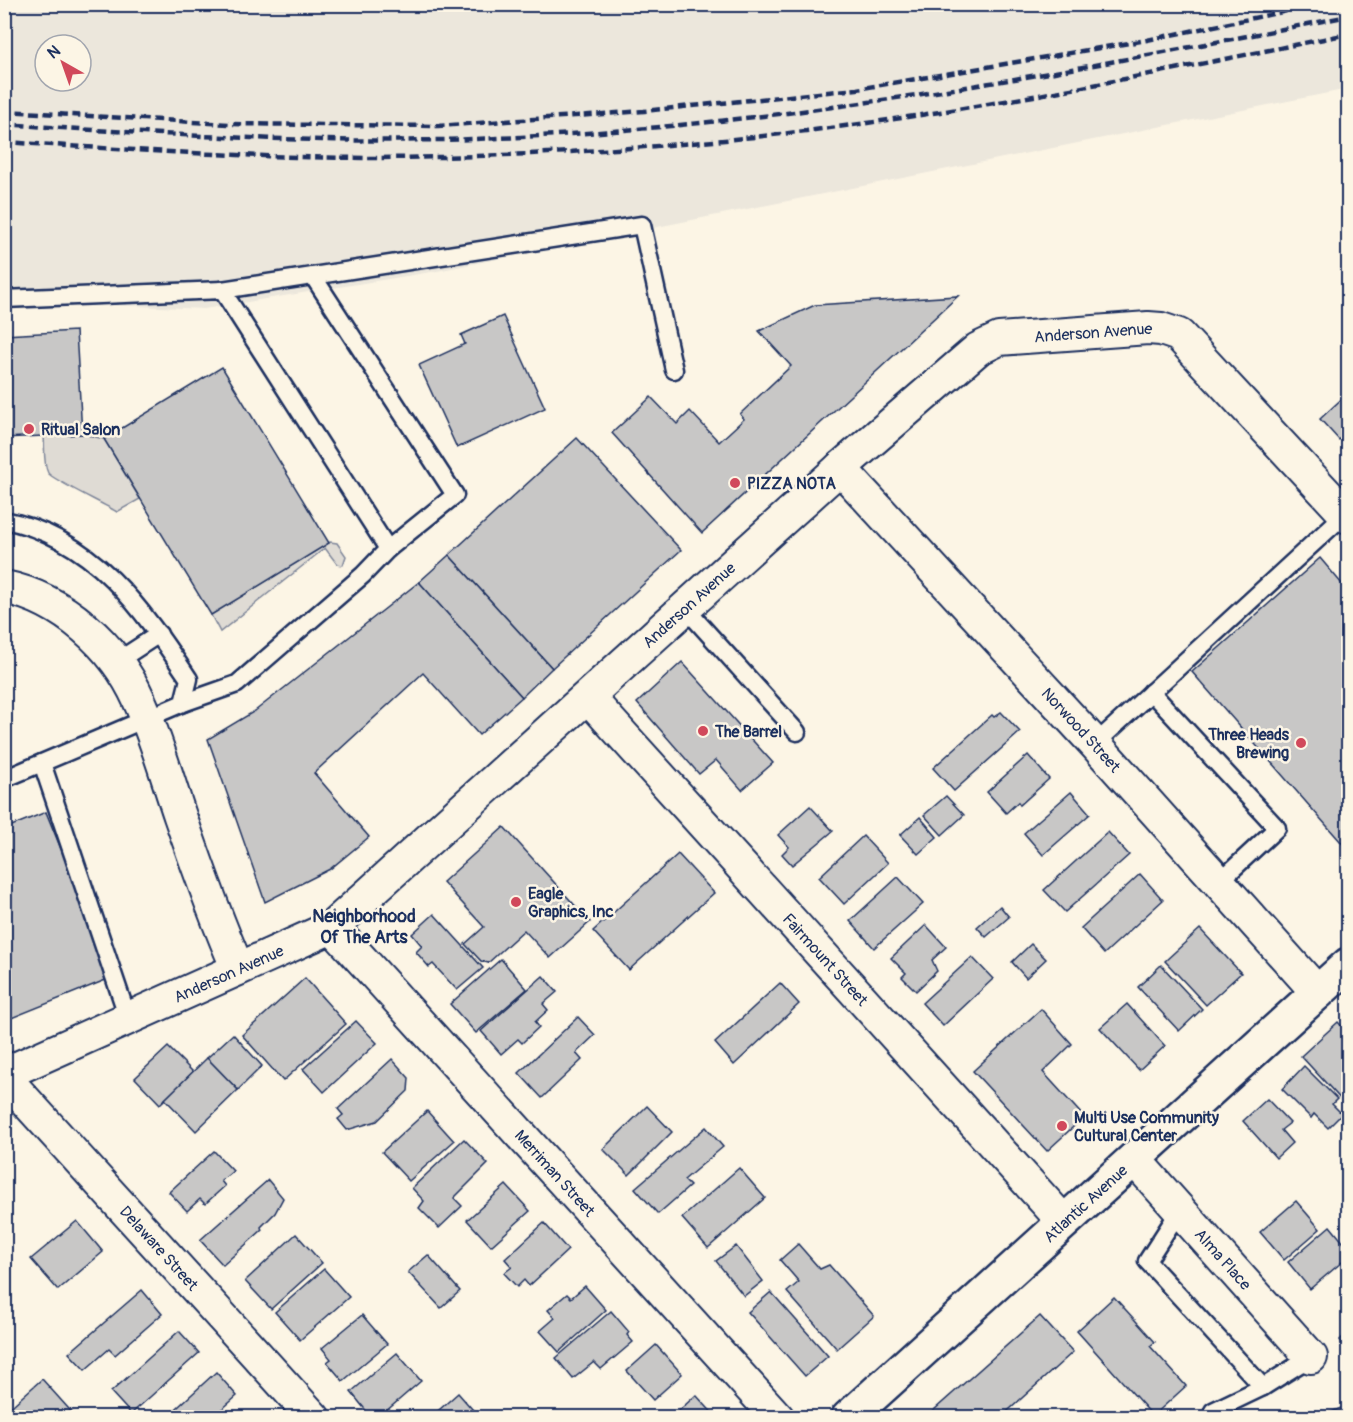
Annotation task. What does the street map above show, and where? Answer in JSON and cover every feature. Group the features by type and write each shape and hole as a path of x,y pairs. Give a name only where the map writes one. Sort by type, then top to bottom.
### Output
{"main road":[{"name":"Atlantic Avenue","path":"848,1418 1348,965"}],"street":[{"name":"Anderson Avenue","path":"4,1076 333,927 840,468 978,349 999,339 1161,328 1187,341 1347,515"},
{"name":"Norwood Street","path":"840,468 1095,744 1318,993"},
{"path":"4,587 51,604 89,630 116,662 139,699 214,916 238,969"},
{"name":"Fairmount Street","path":"588,697 1064,1222"},
{"name":"Merriman Street","path":"333,927 778,1418"},
{"name":"Delaware Street","path":"4,1076 314,1418"},
{"name":"Alma Place","path":"1134,1159 1311,1357"}],"lane":[{"path":"4,299 222,290 642,225 674,370"},
{"path":"4,779 183,703 237,684 363,575 388,549 455,495 313,276"},
{"path":"222,290 388,549"},
{"path":"1095,744 1347,515"},
{"path":"4,520 57,537 87,555 119,583 159,634 189,679 183,703"},
{"path":"686,609 797,732"},
{"path":"116,662 159,634"},
{"path":"1152,692 1276,828 1219,882"},
{"path":"42,763 128,1018"},
{"path":"1180,1210 1148,1260 1263,1387"},
{"path":"1213,1411 1263,1387 1311,1357"}],"shaded area":[{"path":"5,5 1348,5 1348,89 437,271 204,309 5,300"},
{"path":"82,434 104,439 140,499 117,512 58,481 48,473 44,436"},
{"path":"330,542 337,543 346,556 343,565 337,564 325,548 220,632 211,615"}],"building":[{"path":"958,296 702,533 612,433 651,397 677,424 690,411 719,442 744,419 740,414 791,366 759,331 815,305"},
{"path":"503,316 545,408 457,448 419,365 465,344 461,335"},
{"path":"76,331 82,434 4,438 4,335"},
{"path":"222,367 329,543 211,615 104,439"},
{"path":"1348,393 1348,431 1339,440 1320,419"},
{"path":"577,438 681,550 552,668 449,555"},
{"path":"449,555 552,668 522,697 419,582"},
{"name":"Three Heads Brewing","path":"1320,558 1348,591 1348,850 1192,672"},
{"path":"419,582 522,697 479,735 423,673 314,773 369,837 330,869 265,902 208,739 255,711"},
{"name":"The Barrel","path":"682,662 773,763 742,790 716,760 699,774 637,703"},
{"path":"1001,712 1020,732 954,791 933,768 992,715 994,717"},
{"path":"1028,755 1049,779 1020,805 1018,802 1006,813 987,792"},
{"path":"1071,792 1090,814 1043,855 1024,833"},
{"path":"946,796 964,815 942,835 924,815"},
{"path":"810,806 833,831 792,865 782,854 789,847 778,835"},
{"path":"46,812 113,977 4,1021 4,829"},
{"path":"920,817 937,837 918,854 900,835"},
{"name":"Eagle Graphics, Inc","path":"504,827 590,922 550,958 524,930 488,963 481,961 465,944 484,927 443,882"},
{"path":"1108,832 1129,855 1065,912 1044,890"},
{"path":"863,836 888,863 844,904 819,877"},
{"name":"Eagle Graphics, Inc","path":"678,854 714,893 629,970 593,931"},
{"path":"1140,874 1163,900 1104,954 1081,928"},
{"path":"898,877 923,904 874,948 850,921"},
{"path":"1000,906 1009,917 986,937 977,927"},
{"path":"434,914 483,968 457,990 433,964 429,967 416,952 422,946 412,934"},
{"path":"926,925 946,947 932,960 937,971 916,991 902,977 906,973 891,958"},
{"path":"1200,929 1241,973 1206,1005 1165,961"},
{"path":"1031,944 1046,959 1026,978 1012,962"},
{"path":"972,957 993,979 943,1026 922,1003"},
{"path":"501,959 527,989 476,1033 450,1004"},
{"path":"1161,965 1202,1009 1179,1031 1138,987"},
{"path":"543,976 557,992 543,1004 548,1010 535,1022 539,1027 522,1043 518,1039 501,1054 481,1031"},
{"path":"305,978 346,1024 283,1081 242,1035"},
{"path":"780,983 799,1004 734,1065 715,1043"},
{"path":"1127,1004 1165,1046 1139,1070 1100,1028"},
{"path":"1041,1009 1072,1044 1043,1072 1084,1117 1047,1151 973,1071"},
{"path":"578,1017 595,1035 576,1053 582,1060 542,1098 519,1073"},
{"path":"356,1021 377,1043 324,1092 303,1069"},
{"path":"1338,1022 1348,1033 1348,1107 1301,1056"},
{"path":"233,1034 262,1066 238,1090 207,1058"},
{"path":"168,1047 193,1072 160,1104 135,1078"},
{"path":"207,1058 238,1090 196,1131 165,1099"},
{"path":"392,1059 409,1078 408,1091 377,1121 347,1130 338,1119 343,1115 338,1109"},
{"path":"1304,1066 1337,1099 1332,1104 1342,1114 1328,1128 1314,1114 1311,1118 1282,1089"},
{"path":"1267,1099 1290,1123 1281,1130 1292,1143 1276,1158 1243,1121"},
{"path":"647,1106 672,1132 629,1175 603,1149"},
{"path":"427,1111 454,1141 409,1181 382,1152"},
{"path":"706,1127 723,1147 684,1180 690,1186 658,1214 635,1188"},
{"path":"464,1139 488,1164 454,1198 462,1206 439,1228 419,1208 424,1201 412,1188"},
{"path":"214,1151 233,1171 221,1181 225,1186 205,1204 200,1199 187,1211 169,1192"},
{"path":"739,1168 765,1198 708,1248 682,1218"},
{"path":"268,1180 283,1198 275,1213 261,1227 262,1230 223,1265 200,1240"},
{"path":"506,1185 530,1211 491,1246 467,1220"},
{"path":"1296,1201 1320,1229 1284,1260 1260,1232"},
{"path":"77,1221 103,1252 58,1290 31,1259"},
{"path":"544,1223 568,1250 529,1286 524,1280 517,1287 504,1273 512,1267 505,1259"},
{"path":"1330,1226 1348,1248 1348,1257 1310,1289 1288,1262"},
{"path":"296,1234 322,1263 271,1309 245,1281"},
{"path":"798,1244 820,1269 829,1265 874,1316 837,1349 787,1292 799,1282 780,1260"},
{"path":"736,1246 763,1281 744,1296 716,1261"},
{"path":"428,1255 460,1291 441,1308 408,1272"},
{"path":"324,1269 349,1297 300,1340 275,1312"},
{"path":"585,1286 606,1310 559,1352 540,1331 555,1318 548,1310 567,1294 571,1298"},
{"path":"142,1290 162,1314 115,1355 109,1349 85,1370 69,1353"},
{"path":"771,1292 828,1356 805,1376 748,1312"},
{"path":"1114,1297 1155,1342 1150,1346 1186,1386 1153,1416 1077,1331"},
{"path":"611,1311 629,1332 627,1335 633,1342 601,1369 594,1362 573,1379 556,1358"},
{"path":"362,1315 387,1344 343,1381 327,1362 331,1359 322,1348"},
{"path":"1040,1316 1073,1352 1000,1418 925,1418"},
{"path":"1348,1326 1348,1349 1340,1340 1346,1334 1344,1331"},
{"path":"179,1331 199,1353 131,1414 111,1392"},
{"path":"656,1345 682,1374 653,1400 627,1371"},
{"path":"397,1353 421,1381 378,1418 372,1418 351,1392"},
{"path":"216,1372 237,1396 212,1418 166,1418"},
{"path":"42,1379 77,1418 4,1418 4,1413"},
{"path":"458,1393 480,1418 430,1418"},
{"path":"696,1395 717,1418 671,1418"},
{"path":"1348,1405 1348,1418 1325,1418 1324,1415"}],"railway":[{"path":"4,111 229,124 438,126 644,111 857,89 1147,40 1321,4"},
{"path":"4,124 222,137 386,141 555,135 669,126 783,114 1010,80 1348,16"},
{"path":"4,142 331,158 492,156 650,146 756,137 921,115 1105,83 1348,34"}],"place":[{"name":"Ritual Salon","path":"29,429"},
{"name":"PIZZA NOTA","path":"735,483"},
{"name":"The Barrel","path":"703,731"},
{"name":"Three Heads Brewing","path":"1301,743"},
{"name":"Eagle Graphics, Inc","path":"516,902"},
{"name":"Multi Use Community Cultural Center","path":"1062,1126"}],"district":[{"name":"Neighborhood Of The Arts","path":"364,926"}]}
